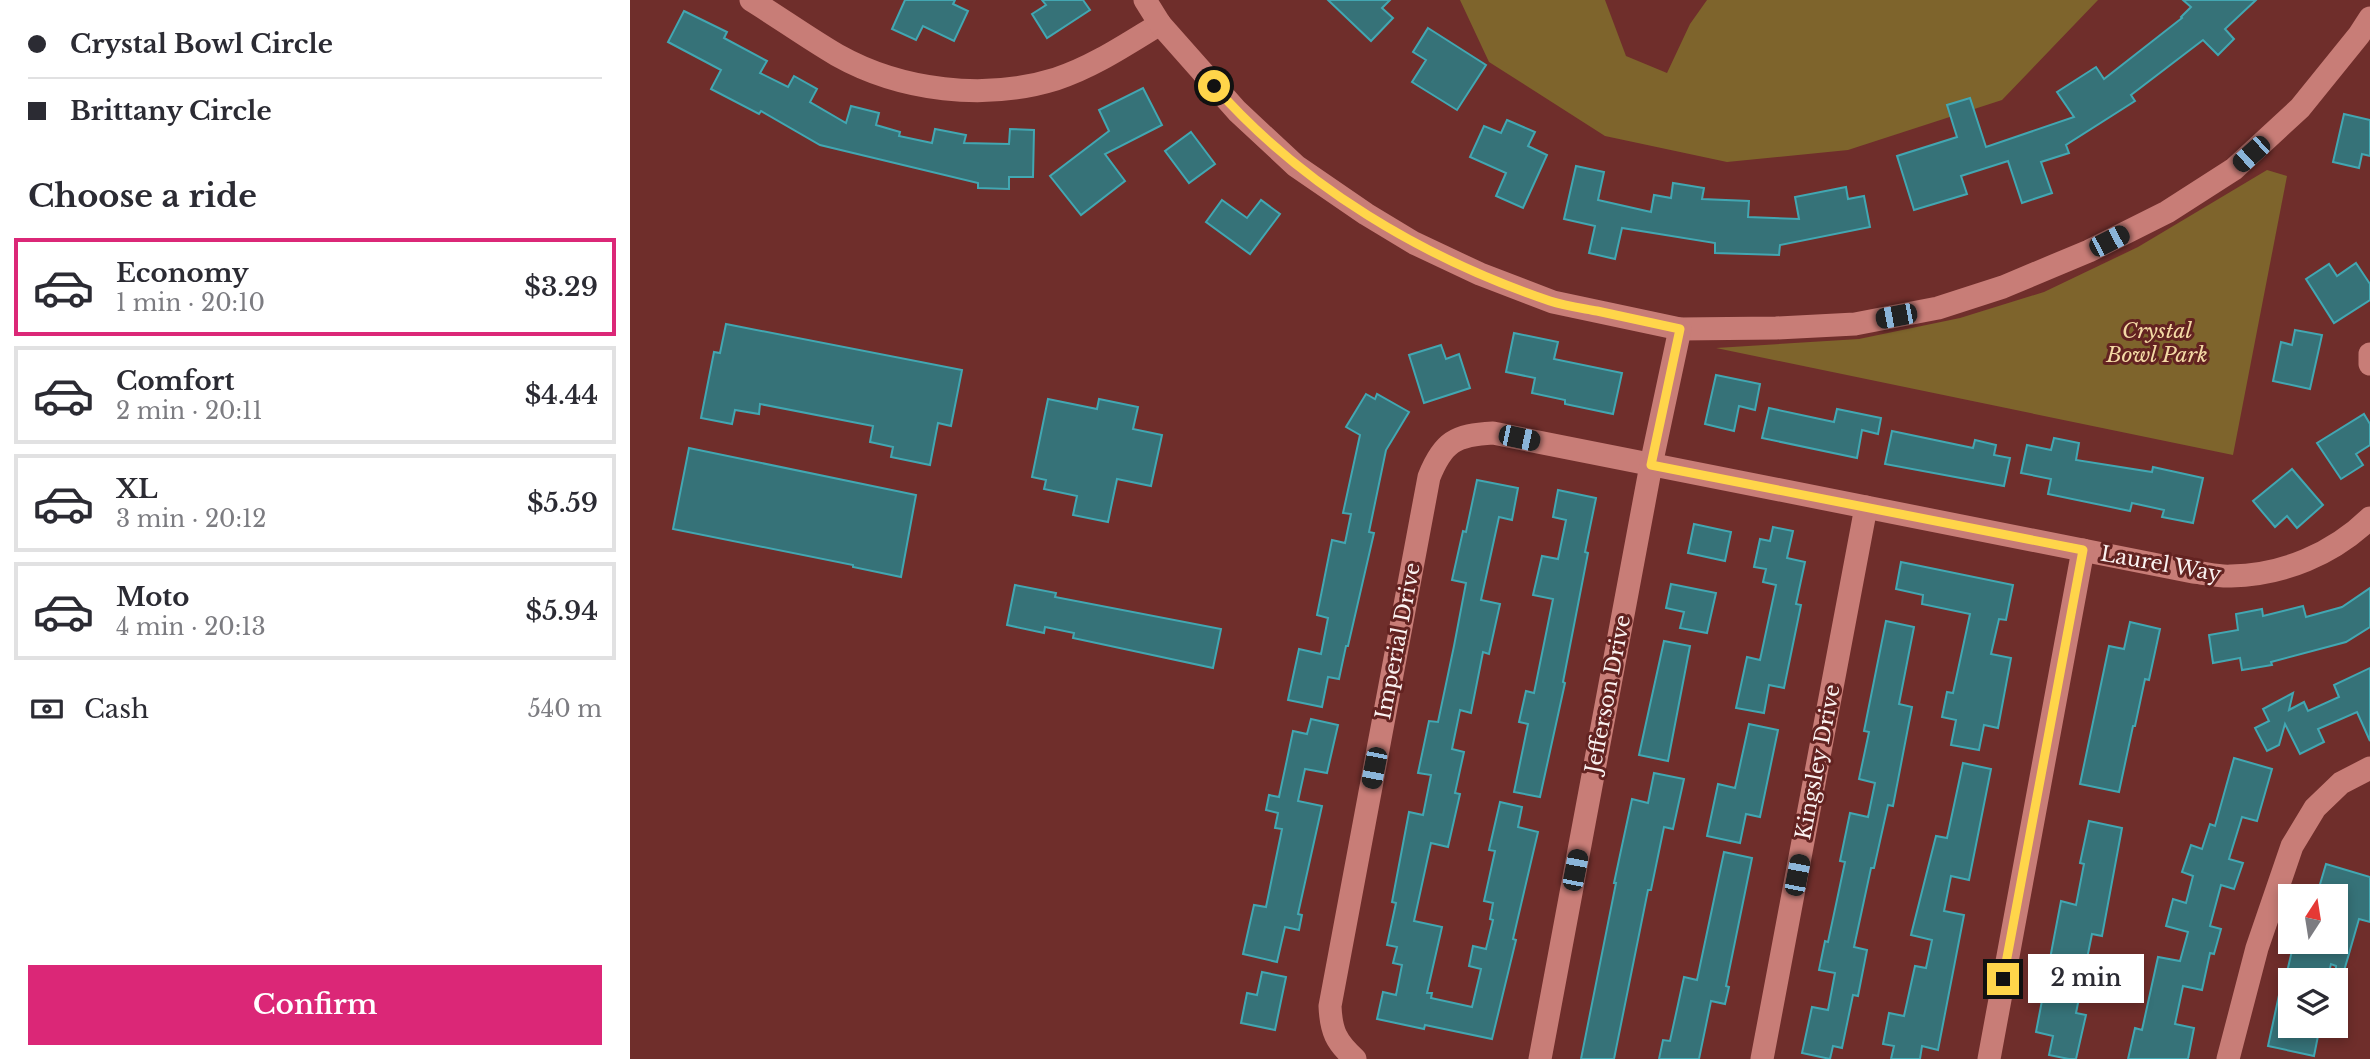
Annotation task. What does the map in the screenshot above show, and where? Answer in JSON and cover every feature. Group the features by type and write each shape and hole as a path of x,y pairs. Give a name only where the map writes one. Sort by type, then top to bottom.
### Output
{"street":[{"path":"751,0 839,55 887,77 941,89 1003,89 1055,79 1102,59 1160,23"},
{"path":"1144,0 1160,23 1237,111 1296,166 1366,214 1414,243 1480,274 1553,302 1680,329 1855,324 1938,308 2003,287 2089,251 2167,212 2234,169 2300,108 2366,32"},
{"name":"Jefferson Drive","path":"1540,1059 1651,465 1680,329"},
{"path":"2370,354 2370,364"},
{"name":"Laurel Way","path":"1447,445 1468,434 1493,433 2193,572 2230,576 2270,571 2319,556 2352,536 2370,518"},
{"name":"Imperial Drive","path":"1348,1052 1331,1025 1330,1006 1429,477 1437,456 1447,445"},
{"name":"Kingsley Drive","path":"1762,1059 1866,507"},
{"path":"1989,1059 2083,550"},
{"path":"2228,1059 2257,948 2292,846 2315,808 2342,783 2370,768"}],"green space":[{"path":"1460,0 1605,0 1626,56 1667,73 1690,24 1707,0 2098,0 2002,100 1848,150 1727,162 1605,136 1489,62"},
{"name":"Crystal Bowl Park","path":"2267,170 2287,176 2233,455 1716,348 1859,339 1960,318 2044,292 2138,247"}],"building":[{"path":"905,0 955,0 953,4 968,11 954,41 923,26 916,40 892,29"},
{"path":"1042,0 1083,0 1090,10 1047,38 1032,14 1046,5"},
{"path":"1328,0 1390,0 1382,8 1393,18 1371,41"},
{"path":"2183,0 2256,0 2225,29 2234,39 2218,55 2203,40 2131,95 2135,101 2066,145 2069,153 2041,162 2052,193 2022,203 2008,161 1961,176 1967,194 1914,210 1897,156 1957,137 1947,105 1970,98 1986,147 2074,117 2057,92 2096,67 2104,79 2182,18 2191,7"},
{"path":"684,11 727,32 724,38 767,61 760,73 788,87 794,76 817,89 810,102 846,123 851,106 879,113 876,125 900,132 899,136 932,143 935,129 966,135 964,143 1009,144 1010,129 1034,130 1033,177 1009,177 1009,189 978,188 978,183 820,145 761,111 759,114 711,89 721,70 668,42"},
{"path":"1428,28 1486,65 1457,110 1412,82 1426,60 1413,52"},
{"path":"1143,88 1162,125 1105,154 1125,181 1081,215 1050,176 1109,131 1099,110"},
{"path":"2344,114 2370,120 2370,156 2362,154 2359,168 2333,162"},
{"path":"1507,120 1535,132 1528,146 1547,155 1523,208 1496,196 1506,173 1470,157 1484,126 1501,133"},
{"path":"1191,132 1215,164 1189,183 1165,151"},
{"path":"1576,166 1604,172 1598,200 1651,212 1654,195 1671,198 1673,183 1704,188 1702,199 1749,201 1748,217 1799,219 1795,197 1846,187 1848,199 1864,196 1870,227 1780,245 1779,255 1715,253 1715,243 1622,228 1615,259 1589,253 1595,226 1564,219"},
{"path":"1222,200 1247,218 1261,200 1280,214 1250,254 1206,222"},
{"path":"2356,263 2370,284 2370,300 2334,323 2306,279 2329,264 2337,276"},
{"path":"726,324 962,370 951,426 938,423 930,465 891,457 893,447 870,442 873,426 760,404 759,414 735,410 732,424 701,418 714,352 720,353"},
{"path":"2295,330 2322,335 2310,389 2273,381 2281,342 2292,345"},
{"path":"1514,333 1558,342 1554,359 1622,373 1613,414 1565,404 1565,400 1532,393 1535,378 1506,372"},
{"path":"1441,345 1446,359 1459,354 1470,388 1424,403 1409,355"},
{"path":"1716,375 1760,384 1755,410 1739,406 1734,431 1705,424"},
{"path":"1366,394 1375,399 1377,394 1409,412 1386,450 1369,532 1374,533 1348,646 1339,679 1328,677 1322,707 1288,700 1299,649 1321,654 1328,618 1317,615 1332,540 1345,543 1351,514 1343,513 1360,435 1346,427"},
{"path":"1048,399 1097,409 1099,399 1138,407 1133,429 1162,435 1151,486 1117,479 1108,522 1073,515 1077,496 1044,489 1046,480 1032,477"},
{"path":"1769,408 1834,422 1837,409 1881,418 1878,434 1862,430 1857,458 1762,438"},
{"path":"2364,414 2370,424 2370,445 2356,454 2363,465 2341,479 2317,443"},
{"path":"1892,431 1973,448 1975,440 1996,445 1994,455 2010,458 2004,486 1885,464"},
{"path":"2054,438 2079,443 2076,460 2152,472 2153,467 2203,478 2193,523 2162,517 2164,510 2132,503 2130,511 2048,494 2051,479 2021,473 2027,445 2051,450"},
{"path":"689,448 916,495 901,577 673,529"},
{"path":"2292,469 2323,505 2297,528 2287,516 2275,527 2253,501"},
{"path":"1477,480 1518,488 1512,520 1499,517 1481,600 1500,604 1489,654 1483,652 1471,713 1460,710 1452,749 1464,752 1455,793 1460,794 1448,847 1431,843 1414,921 1442,927 1427,993 1432,993 1431,998 1472,1007 1481,969 1469,966 1473,946 1486,949 1493,920 1490,919 1493,903 1484,901 1495,851 1489,850 1500,802 1522,807 1518,827 1538,832 1492,1039 1425,1025 1424,1029 1377,1019 1383,992 1396,995 1402,965 1393,963 1397,947 1387,945 1396,903 1392,902 1409,812 1423,815 1431,775 1418,773 1429,721 1438,722 1454,646 1466,583 1452,580"},
{"path":"1558,490 1596,498 1563,682 1565,683 1540,797 1514,792 1528,724 1519,722 1526,691 1534,693 1553,599 1533,595 1542,556 1558,559 1566,520 1553,517"},
{"path":"1694,524 1731,532 1725,561 1688,553"},
{"path":"1773,527 1793,531 1787,558 1805,562 1796,604 1801,605 1784,688 1769,685 1764,713 1736,708 1747,657 1760,660 1776,585 1763,582 1766,569 1754,567 1760,539 1770,541"},
{"path":"1901,562 2013,585 2006,620 1999,619 1991,654 2011,658 1998,728 1984,725 1979,750 1951,745 1956,720 1942,717 1947,692 1953,693 1970,614 1922,604 1923,595 1896,589"},
{"path":"1671,584 1716,593 1707,633 1680,628 1684,612 1666,608"},
{"path":"1015,585 1056,593 1055,597 1221,629 1213,668 1073,638 1074,633 1045,627 1044,633 1007,625"},
{"path":"2370,588 2370,627 2346,642 2271,662 2272,665 2242,670 2240,658 2213,663 2209,635 2238,630 2236,614 2262,609 2263,616 2303,606 2306,617 2342,607"},
{"path":"1886,621 1914,627 1899,704 1912,707 1893,806 1888,805 1854,947 1867,950 1858,996 1853,995 1842,1048 1833,1046 1830,1059 1802,1053 1812,1007 1828,1010 1835,973 1819,970 1825,941 1828,942 1845,862 1840,861 1850,813 1868,817 1875,783 1859,779 1869,732 1864,731"},
{"path":"2130,622 2160,629 2149,680 2145,679 2133,726 2119,792 2080,784 2109,646 2124,649"},
{"path":"1664,641 1690,646 1668,761 1639,755"},
{"path":"2370,668 2370,741 2357,712 2318,729 2324,742 2300,754 2285,724 2279,745 2267,751 2255,728 2269,721 2263,709 2293,693 2289,710 2304,702 2308,711 2339,697 2334,685"},
{"path":"1311,719 1338,725 1327,773 1305,769 1298,801 1322,806 1298,914 1302,915 1299,930 1285,927 1277,962 1243,954 1254,905 1266,907 1282,829 1275,828 1278,813 1266,810 1269,795 1279,797 1293,731 1307,734"},
{"path":"1749,724 1778,730 1760,817 1746,814 1740,843 1707,836 1718,784 1735,788"},
{"path":"2234,758 2272,769 2257,821 2242,817 2229,859 2243,863 2234,889 2221,885 2210,926 2221,929 2214,954 2210,953 2202,990 2183,986 2175,1024 2194,1028 2188,1059 2128,1059 2135,1028 2142,1030 2158,957 2180,961 2188,932 2166,926 2173,899 2186,903 2193,876 2182,872 2191,845 2202,849 2210,824 2215,826"},
{"path":"1963,763 1991,769 1969,880 1951,876 1944,911 1964,915 1938,1050 1922,1046 1920,1059 1891,1059 1894,1046 1883,1044 1889,1013 1904,1016 1915,966 1926,968 1932,940 1911,935 1936,836 1947,838"},
{"path":"1654,773 1684,779 1673,829 1664,827 1651,890 1648,890 1614,1059 1581,1059 1632,799 1648,803"},
{"path":"2089,821 2122,828 2102,936 2092,934 2076,1013 2086,1015 2076,1059 2069,1059 2049,1055 2053,1036 2036,1032 2061,901 2076,905 2084,864 2080,863"},
{"path":"1724,852 1752,858 1726,986 1729,987 1725,1004 1711,1001 1699,1059 1659,1059 1663,1040 1670,1041 1684,977 1697,980"},
{"path":"2326,864 2370,877 2370,922 2359,919 2345,968 2336,968 2331,964 2330,968 2288,968 2291,954 2348,954 2348,884 2320,884"},
{"path":"1262,972 1286,977 1275,1030 1241,1023 1247,993 1257,995"},
{"path":"2278,1000 2278,1038 2318,1038 2314,1056 2268,1046"}],"route":[{"path":"1214,86 1296,166 1414,243 1480,274 1553,302 1680,329 1651,465 2083,550 2003,979"}]}
